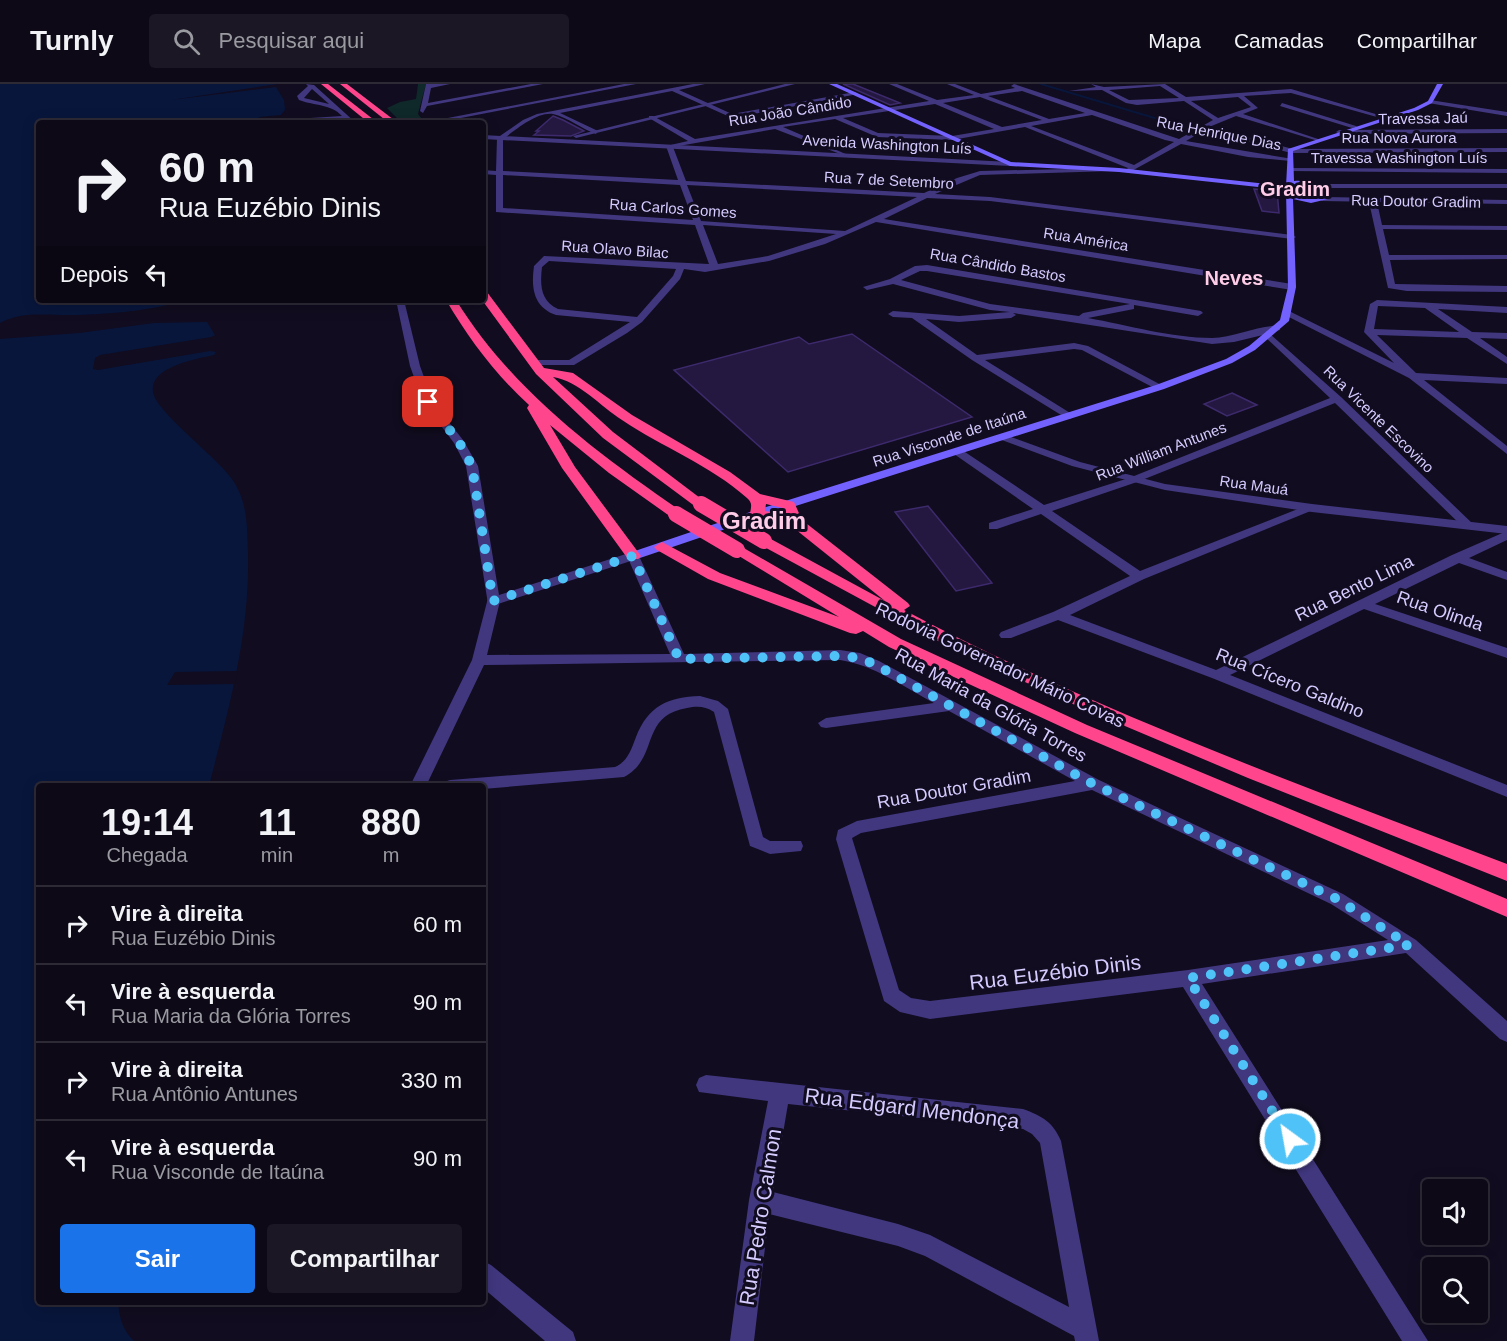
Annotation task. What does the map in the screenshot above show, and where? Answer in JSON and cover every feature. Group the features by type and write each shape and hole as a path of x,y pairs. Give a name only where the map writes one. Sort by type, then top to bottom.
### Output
{"highway":[{"path":"324,84 370,120"},
{"path":"343,84 389,120"},
{"name":"Rodovia Governador Mário Covas","path":"486,298 536,367 608,435 701,504 764,541 940,636 1089,704 1289,787 1507,873"},
{"name":"Rodovia Governador Mário Covas","path":"453,303 469,329 528,398 627,481 676,514 895,643 1081,729 1507,908"},
{"path":"536,367 570,369 627,418 725,475 755,497 789,505 795,522"},
{"path":"528,398 536,417 569,468 633,556"},
{"path":"755,497 759,505 757,514 795,522 940,636"},
{"path":"662,547 714,576 895,643"}],"main road":[{"path":"832,84 1010,164"},
{"path":"1291,150 1430,102 1440,84"},
{"name":"Rua Visconde de Itaúna","path":"633,556 757,514 1160,387 1229,360 1252,348 1284,321 1292,287 1289,187 1291,150"},
{"name":"Avenida Washington Luís","path":"1010,164 1127,169 1289,187 1312,185"},
{"path":"1289,187 1311,201 1324,199 1322,192 1312,185"}],"street":[{"path":"427,120 423,116 429,86 447,84"},
{"path":"424,105 540,84"},
{"path":"446,120 633,84"},
{"path":"662,84 760,129"},
{"path":"500,173 500,138 529,118 702,84"},
{"path":"559,140 792,84"},
{"path":"892,84 1003,130"},
{"path":"950,84 1052,122"},
{"name":"Rua Henrique Dias","path":"1008,84 1155,135 1248,155 1290,159"},
{"path":"1094,84 1132,103 1298,92 1388,118 1422,138"},
{"path":"1072,91 1160,84 1217,120"},
{"path":"336,106 315,104 301,99 300,96 311,85 336,106 350,120"},
{"name":"Rua João Cândido","path":"669,146 760,129 1023,89"},
{"path":"731,116 855,94"},
{"path":"677,277 715,268 774,259 801,251 977,174 1127,169 1217,120 1255,108 1240,96"},
{"path":"1430,102 1507,114"},
{"path":"1282,105 1354,127"},
{"path":"555,113 596,132"},
{"path":"837,118 877,135 952,138 1094,113"},
{"path":"1237,114 1316,140"},
{"path":"324,120 347,117"},
{"path":"651,117 693,141"},
{"path":"1027,126 1127,169"},
{"path":"776,127 846,156"},
{"name":"Rua Nova Aurora","path":"1206,128 1291,150 1507,150"},
{"name":"Travessa Jaú","path":"1339,132 1507,130"},
{"name":"Avenida Washington Luís","path":"486,137 1010,164"},
{"path":"1432,144 1475,171"},
{"path":"669,146 715,268"},
{"name":"Travessa Washington Luís","path":"1289,187 1475,171 1507,171"},
{"name":"Rua 7 de Setembro","path":"486,172 1018,201 1292,237"},
{"name":"Rua Carlos Gomes","path":"500,173 499,210 846,232"},
{"path":"1312,185 1507,186"},
{"name":"Rua Doutor Gradim","path":"1324,199 1372,202 1507,202"},
{"path":"1372,202 1391,286 1507,289"},
{"name":"Rua América","path":"876,220 1292,287"},
{"path":"1379,227 1507,228"},
{"path":"1385,258 1507,257"},
{"name":"Rua Olavo Bilac","path":"639,320 556,312 545,308 540,302 538,266 547,258 715,268"},
{"path":"570,369 639,320 677,277 681,267"},
{"name":"Rua Cândido Bastos","path":"892,281 918,268 927,268 1198,313"},
{"path":"867,287 892,281"},
{"name":"Rua Cândido Bastos","path":"892,281 982,305 1073,318 1190,339 1212,341 1234,339 1272,331"},
{"path":"1407,288 1507,362"},
{"path":"401,303 415,366 428,402 459,442 472,466 493,601 479,660 419,783"},
{"path":"1369,332 1374,304 1507,310"},
{"name":"Rua Cândido Bastos","path":"1073,318 1142,305"},
{"path":"894,314 959,320 1031,313"},
{"path":"1286,313 1413,376 1507,381"},
{"path":"915,316 975,358 1070,416"},
{"name":"Rua Vicente Escovino","path":"1272,331 1337,399 1468,525"},
{"path":"1369,332 1507,336"},
{"path":"1369,332 1413,376 1507,451"},
{"path":"975,358 1074,346 1085,348 1160,387"},
{"name":"Rua William Antunes","path":"993,526 1133,480 1337,399"},
{"name":"Rua Mauá","path":"1004,437 1076,464 1133,480 1186,490 1312,508 1507,530"},
{"path":"958,452 1139,576"},
{"path":"1006,635 1058,615 1139,576 1312,508"},
{"name":"Rua Bento Lima","path":"1217,675 1507,535"},
{"path":"633,556 679,659"},
{"name":"Rua Visconde de Itaúna","path":"493,601 633,556"},
{"path":"1456,558 1507,576"},
{"name":"Rua Olinda","path":"1361,604 1507,652"},
{"name":"Rua Cícero Galdino","path":"1058,615 1217,675 1507,791"},
{"name":"Rua Maria da Glória Torres","path":"479,660 840,656 860,658 1093,784 1337,899 1409,945 1507,1034"},
{"path":"486,783 618,774 628,770 635,761 657,713 668,707 698,700 712,702 721,709 756,841 761,846 770,848 795,846"},
{"path":"826,723 952,706"},
{"name":"Rua Doutor Gradim","path":"857,827 1093,784"},
{"name":"Rua Euzébio Dinis","path":"857,827 848,830 844,839 891,995 907,1006 930,1010 1188,978 1409,945"},
{"path":"1188,978 1416,1341"},
{"name":"Rua Edgard Mendonça","path":"706,1084 1023,1119 1038,1125 1046,1131 1050,1142 1087,1335"},
{"name":"Rua Pedro Calmon","path":"742,1341 760,1200 780,1093"},
{"path":"760,1200 898,1235 930,1246 1087,1335"},
{"path":"486,1276 564,1341"}],"green space":[{"path":"418,84 426,84 418,114 423,120 399,120 387,108 400,102 416,99"}],"water":[{"path":"0,84 278,84 171,100 276,87 284,100 285,110 281,115 259,117 258,120 36,120 36,303 174,303 115,313 18,316 0,323"},
{"path":"207,322 215,335 100,355 95,358 93,369 210,351 216,352 214,355 166,370 158,376 153,392 164,411 224,469 241,496 246,514 248,553 246,613 242,642 231,699 210,783 36,783 36,1305 118,1305 122,1323 134,1341 0,1341 0,339 79,333 154,323"}],"pier":[{"path":"238,671 235,684 167,685 175,672"}],"building":[{"path":"843,84 853,84 900,103 890,105"},
{"path":"553,116 584,131 571,136 534,135"},
{"path":"1254,189 1277,191 1279,213 1262,211"},
{"path":"852,334 972,417 788,472 674,370 799,337 809,344"},
{"path":"1232,393 1257,405 1227,416 1204,404"},
{"path":"928,506 992,583 956,591 895,512"}],"waterway":[{"path":"1041,84 1188,128"}],"district":[{"name":"Gradim","path":"1295,189"},
{"name":"Neves","path":"1234,278"},
{"name":"Gradim","path":"764,520"}],"route":[{"path":"428,402 459,442 472,466 493,601 633,556 679,659 840,656 860,658 1093,784 1337,899 1409,945 1188,978 1290,1139"}]}
